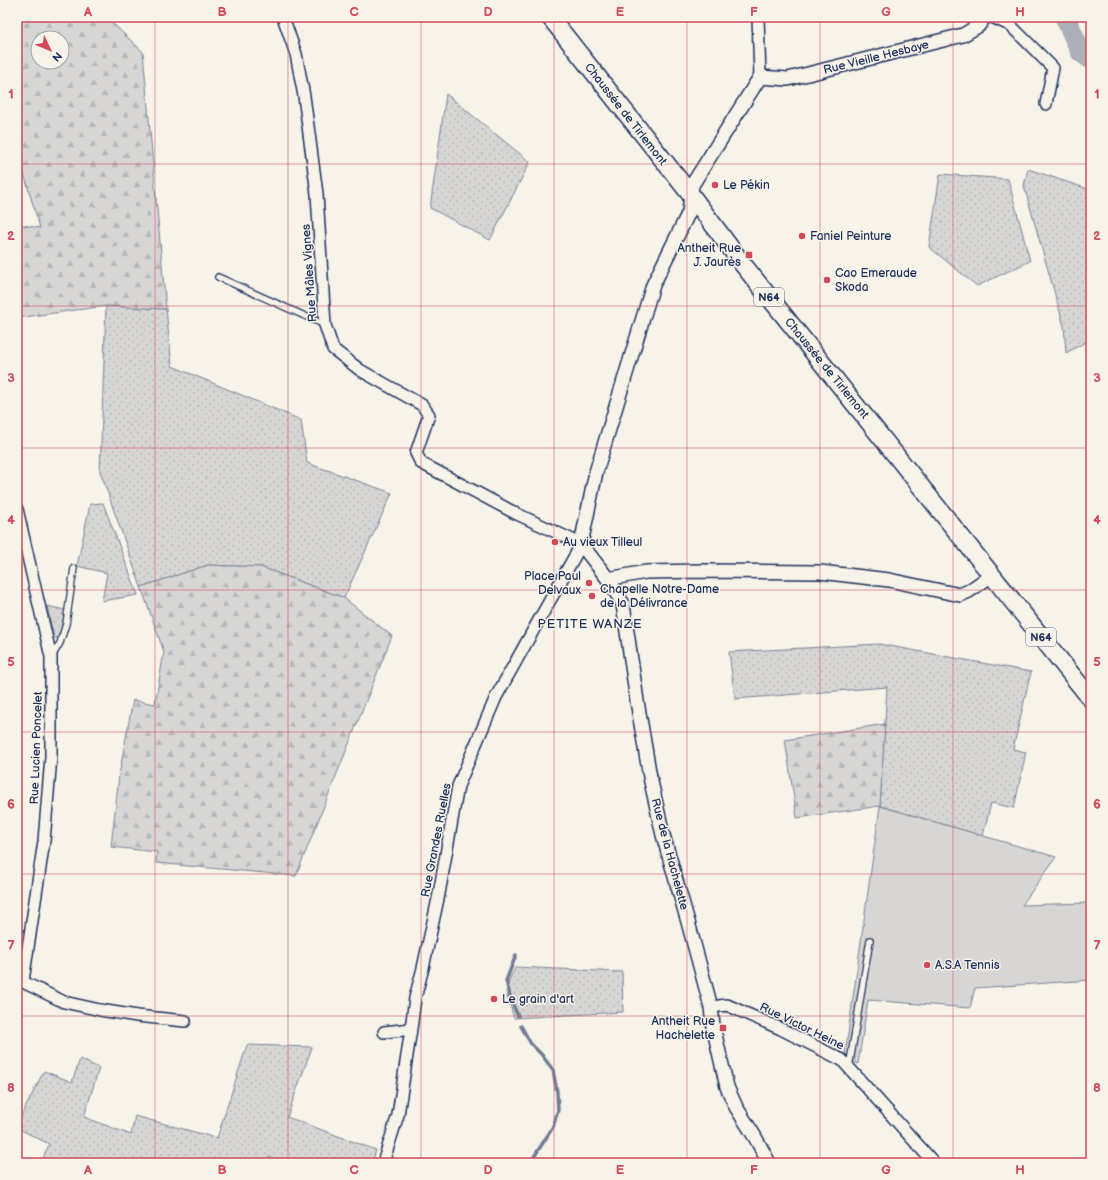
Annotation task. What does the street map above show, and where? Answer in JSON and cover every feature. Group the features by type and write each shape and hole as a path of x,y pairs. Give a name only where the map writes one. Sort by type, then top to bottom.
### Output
{"main road":[{"name":"Chaussée de Tirlemont","path":"550,17 691,195 741,262 1091,699"}],"street":[{"name":"Rue Mâles Vignes","path":"283,17 296,54 304,96 317,194 325,325 334,349 360,370 422,405 429,415 416,453 421,463 515,513 580,544"},
{"path":"580,544 596,472 653,285 688,212 692,185 760,77 758,17"},
{"name":"Rue Vieille Hesbaye","path":"760,77 788,79 963,34 978,26 985,17"},
{"path":"992,17 1010,25 1053,68 1046,104"},
{"name":"Rue Lucien Poncelet","path":"17,508 51,657 50,765 44,841 20,980"},
{"name":"Rue de la Hachelette","path":"580,544 608,579 623,604 650,778 663,835 711,1007 713,1026 727,1087 736,1107 769,1163"},
{"name":"Rue Grandes Ruelles","path":"383,1163 398,1115 415,998 439,894 458,786 496,697 577,552 580,544"},
{"path":"608,579 646,572 820,572 889,580 960,595 969,592 992,575"},
{"path":"20,980 64,1002 137,1016 185,1021"},
{"name":"Rue Victor Heine","path":"711,1007 727,1005 781,1029 842,1060 934,1163"},
{"path":"384,1032 411,1029"}],"lane":[{"path":"218,277 325,325"},
{"name":"Rue Lucien Poncelet","path":"51,657 60,643 66,624 74,568"},
{"path":"849,1068 870,940"}],"green space":[{"path":"17,17 106,17 143,52 166,309 106,306 17,318 17,224 40,228 17,151"},
{"path":"446,94 530,162 490,240 430,208"},
{"path":"1028,169 1091,190 1091,339 1066,353 1064,326 1024,186"},
{"path":"940,174 1008,179 1030,261 977,286 929,247"},
{"path":"106,306 166,309 172,366 301,420 307,463 392,493 344,598 261,567 208,565 141,587 100,471"},
{"path":"103,503 138,595 102,601 107,573 77,566 90,504"},
{"path":"208,565 261,567 344,598 392,636 296,876 156,863 157,852 111,847 119,775 133,700 155,704 164,652 141,587"},
{"path":"47,606 65,610 60,635 57,638 54,638"},
{"path":"879,644 1031,672 1013,749 1026,752 1014,808 991,803 983,836 880,806 887,687 735,699 729,652"},
{"path":"885,724 880,806 797,818 785,740"},
{"path":"880,806 1056,857 1022,905 1088,903 1091,938 1091,980 975,988 970,1008 868,1000 858,1064 845,1055"},
{"path":"516,967 622,972 623,1012 514,1018 506,992 509,980"},
{"path":"247,1045 312,1047 287,1117 376,1150 372,1163 285,1163 269,1157 266,1163 41,1163 49,1144 17,1128 17,1124 44,1071 72,1082 80,1059 99,1068 84,1117 131,1135 135,1116 217,1138"}],"waterway":[{"path":"1065,17 1081,52 1091,59"},
{"path":"516,955 506,981 512,1003 518,1016"},
{"path":"521,1026 531,1044 553,1070 557,1092 558,1110 553,1127 530,1163"}],"place":[{"name":"Le Pékin","path":"715,185"},
{"name":"Faniel Peinture","path":"802,236"},
{"name":"Antheit Rue J. Jaurès","path":"749,255"},
{"name":"Cao Emeraude Skoda","path":"827,280"},
{"name":"Au vieux Tilleul","path":"555,542"},
{"name":"Place Paul Delvaux","path":"589,583"},
{"name":"Chapelle Notre-Dame de la Délivrance","path":"592,596"},
{"name":"A.S.A Tennis","path":"927,965"},
{"name":"Le grain d'art","path":"494,999"},
{"name":"Antheit Rue Hachelette","path":"723,1028"}],"district":[{"name":"PETITE WANZE","path":"590,623"}]}
